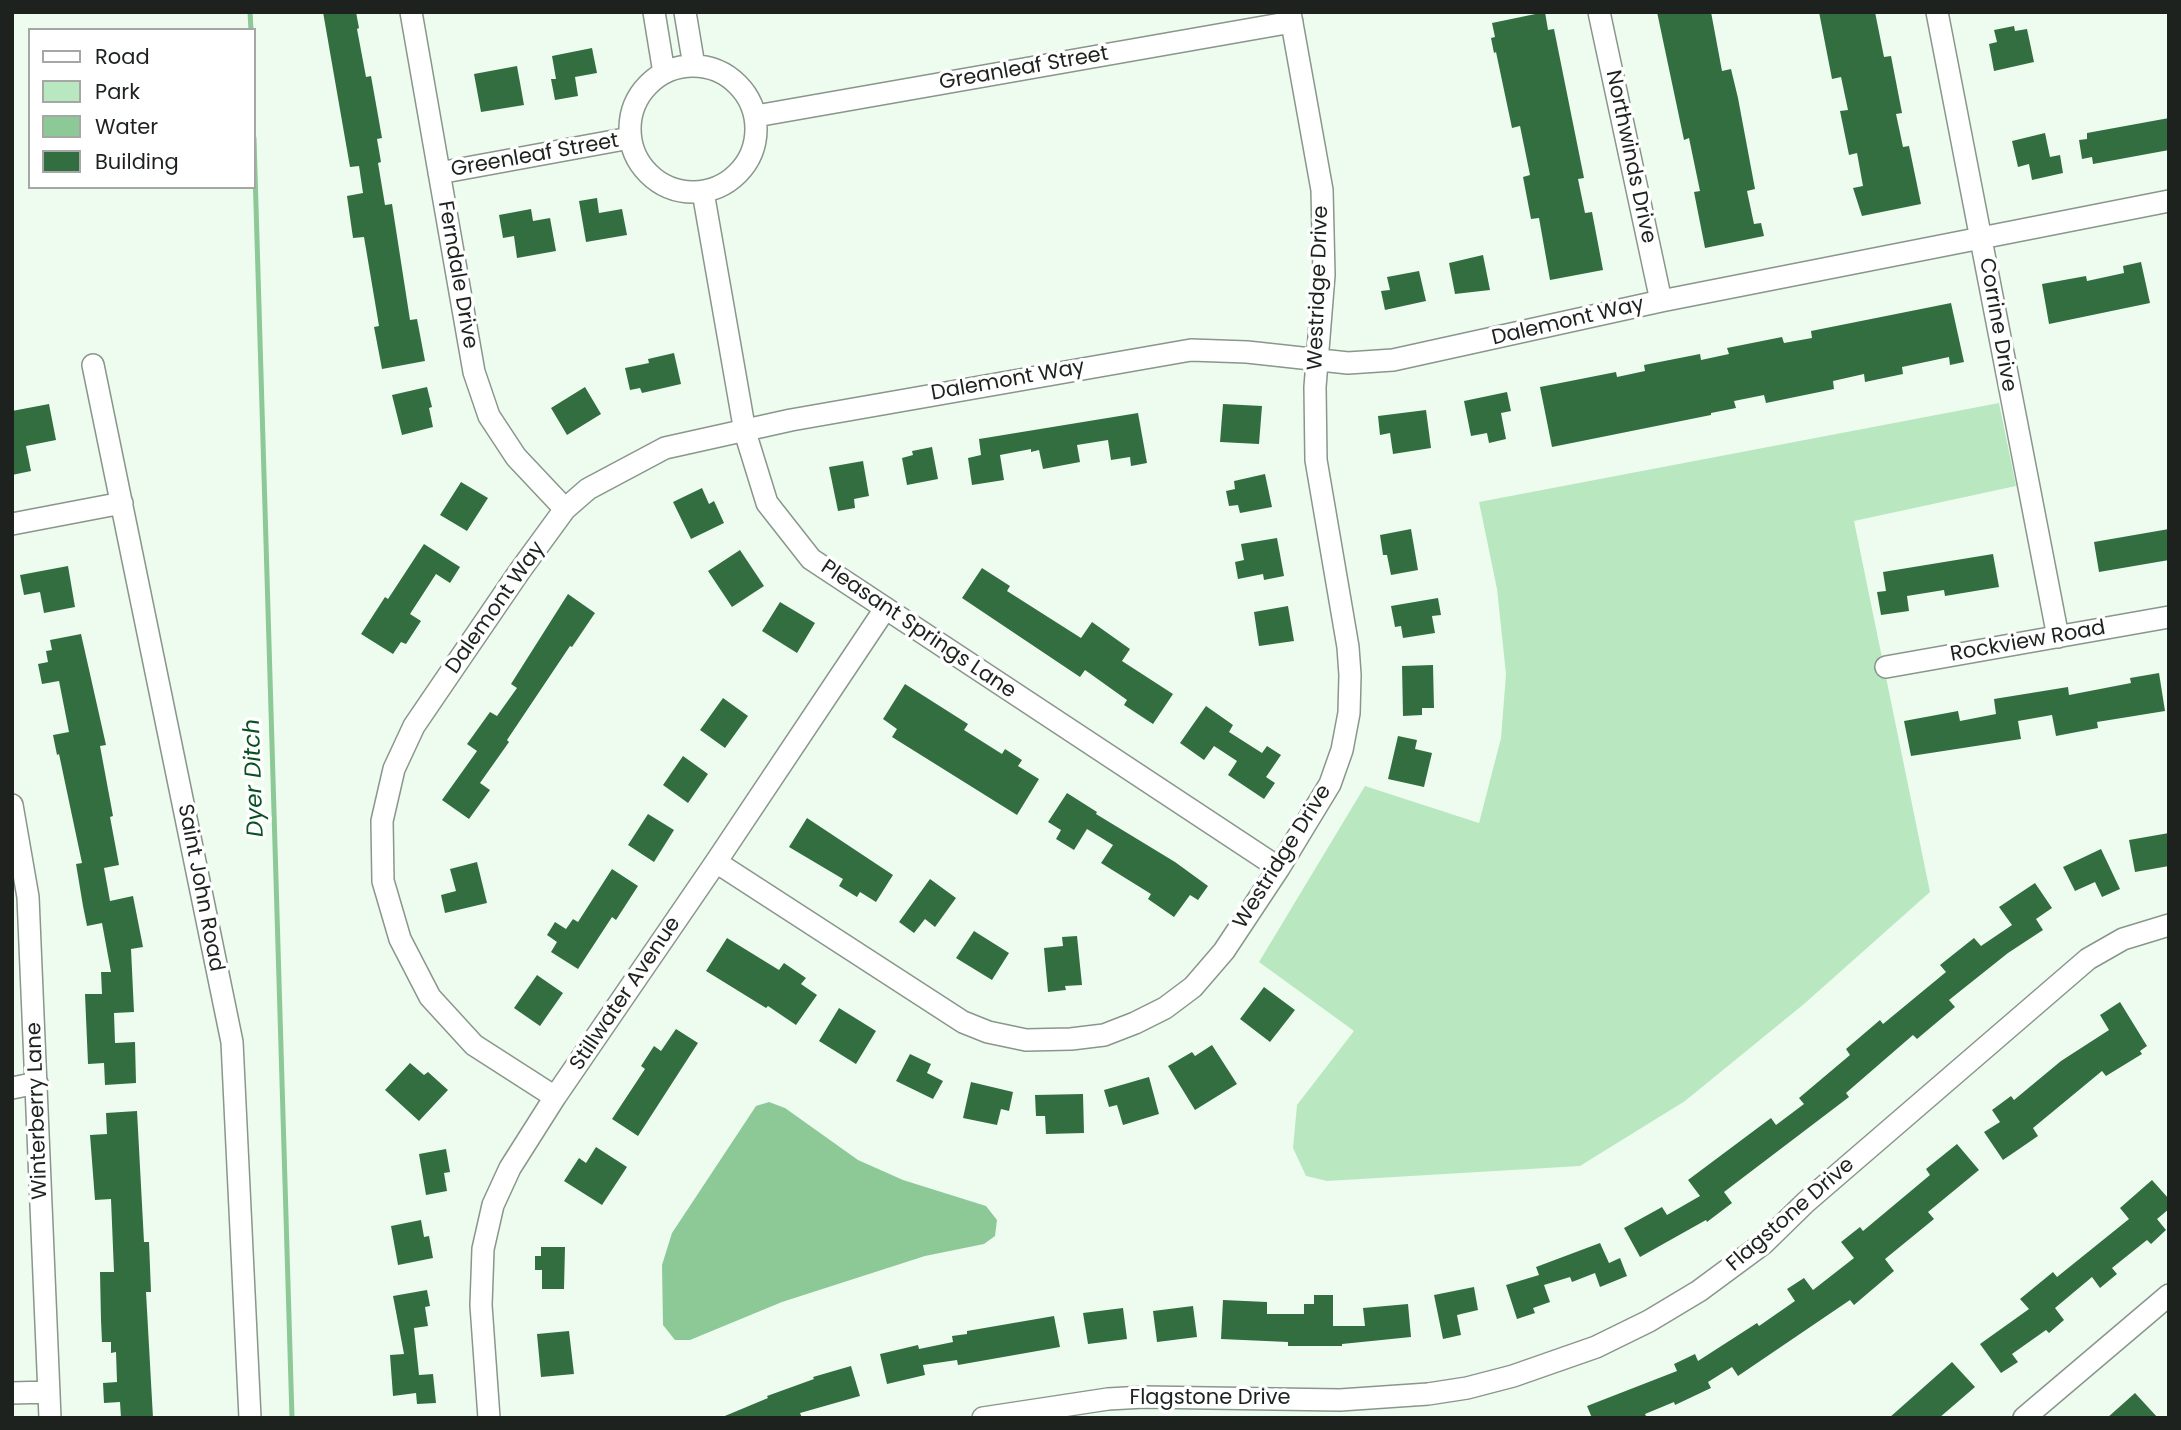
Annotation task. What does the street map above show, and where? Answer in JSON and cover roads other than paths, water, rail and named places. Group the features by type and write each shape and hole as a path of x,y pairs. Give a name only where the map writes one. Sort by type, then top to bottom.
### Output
{"street":[{"name":"Ferndale Drive","path":"411,12 474,372 489,416 516,457 565,509"},
{"path":"654,12 664,73"},
{"path":"685,12 694,66"},
{"name":"Northwinds Drive","path":"1599,12 1661,301"},
{"name":"Corrine Drive","path":"1937,12 2013,416 2058,637"},
{"name":"Greanleaf Street","path":"756,116 1291,17"},
{"name":"Westridge Drive","path":"716,862 963,1022 988,1032 1026,1040 1104,1035 1165,1008 1193,987 1224,951 1279,868 1330,783 1342,750 1349,713 1348,647 1316,460 1314,410 1324,275 1322,190 1291,17"},
{"path":"694,66 716,69 734,80 748,96 756,116 757,136 751,156 739,174 723,186 703,192 683,192 664,186 648,174 636,157 630,138 631,119 637,100 648,84 679,67 694,66"},
{"name":"Greenleaf Street","path":"439,173 630,138"},
{"name":"Pleasant Springs Lane","path":"703,192 745,432 767,503 811,559 1279,868"},
{"name":"Dalemont Way","path":"555,1097 474,1045 430,997 400,939 383,881 382,821 394,769 414,726 565,509 588,489 665,448 803,418 1191,350 1247,352 1348,363 1421,355 1661,301 2169,201"},
{"name":"Saint John Road","path":"93,365 232,1042 250,1418"},
{"path":"12,524 122,503"},
{"name":"Stillwater Avenue","path":"489,1418 481,1305 482,1249 493,1205 510,1168 555,1097 885,609"},
{"name":"Rockview Road","path":"1886,667 2169,617"},
{"name":"Winterberry Lane","path":"12,805 28,897 50,1418"},
{"name":"Flagstone Drive","path":"983,1418 1108,1399 1144,1397 1340,1400 1427,1394 1467,1388 1513,1376 1596,1347 1699,1291 1764,1243 1806,1202 2088,959 2123,939 2169,925"},
{"path":"12,1088 37,1083"},
{"path":"2024,1418 2169,1295"},
{"path":"12,1393 49,1392"}],"water":[{"path":"769,1102 785,1108 858,1160 903,1180 986,1206 997,1220 995,1236 984,1244 925,1256 782,1302 690,1340 675,1340 663,1325 662,1265 672,1233 756,1106"}],"waterway":[{"name":"Dyer Ditch","path":"250,12 251,28"},
{"name":"Dyer Ditch","path":"256,189 292,1418"}]}
